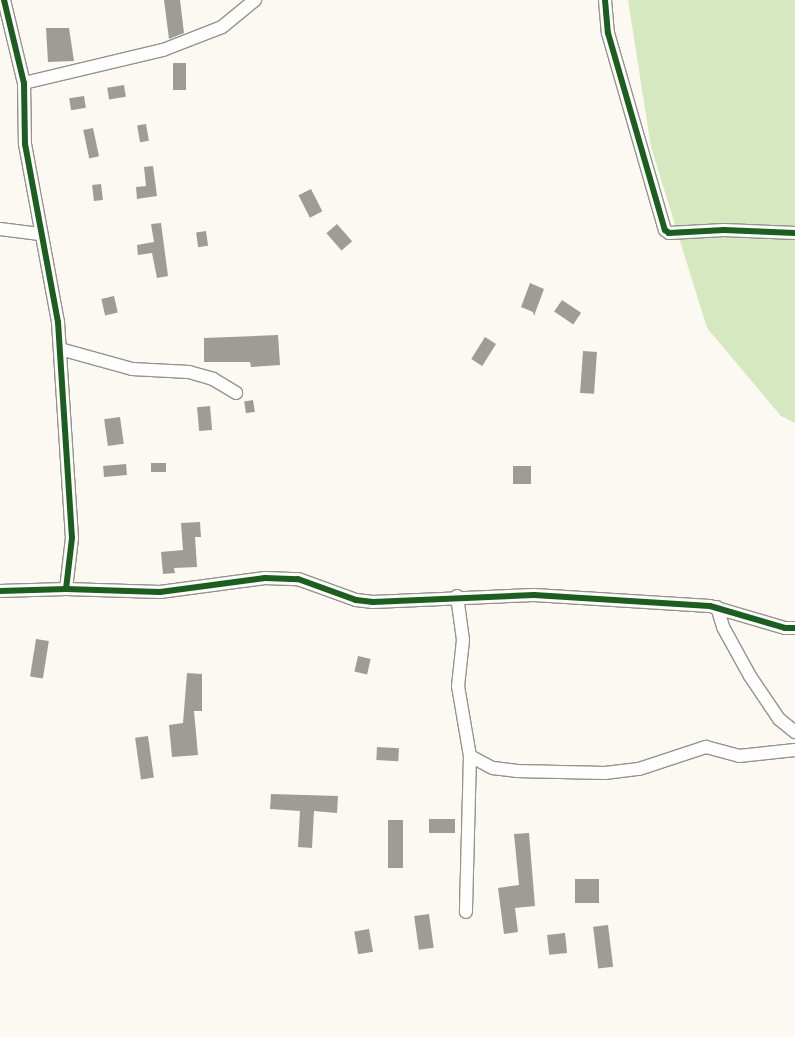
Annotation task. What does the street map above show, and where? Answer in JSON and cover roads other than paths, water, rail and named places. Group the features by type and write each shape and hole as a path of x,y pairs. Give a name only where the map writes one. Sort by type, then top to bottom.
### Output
{"street":[{"path":"4,0 24,83 25,144 40,234 52,281 60,349 72,538 66,589"},
{"path":"24,83 163,50 222,27 255,0"},
{"path":"605,0 608,33 665,230 669,233 733,230 795,233"},
{"path":"0,229 40,234"},
{"path":"60,349 132,369 189,372 213,379 236,393"},
{"path":"0,591 66,589 160,592 265,578 298,579 356,600 373,602 457,596 534,595 717,607 785,628 795,628"},
{"path":"457,596 463,640 458,686 470,756 466,912"},
{"path":"717,607 723,627 755,683 779,719 795,732"},
{"path":"470,756 492,768 516,771 605,773 639,769 706,747 739,756 795,750"}]}
